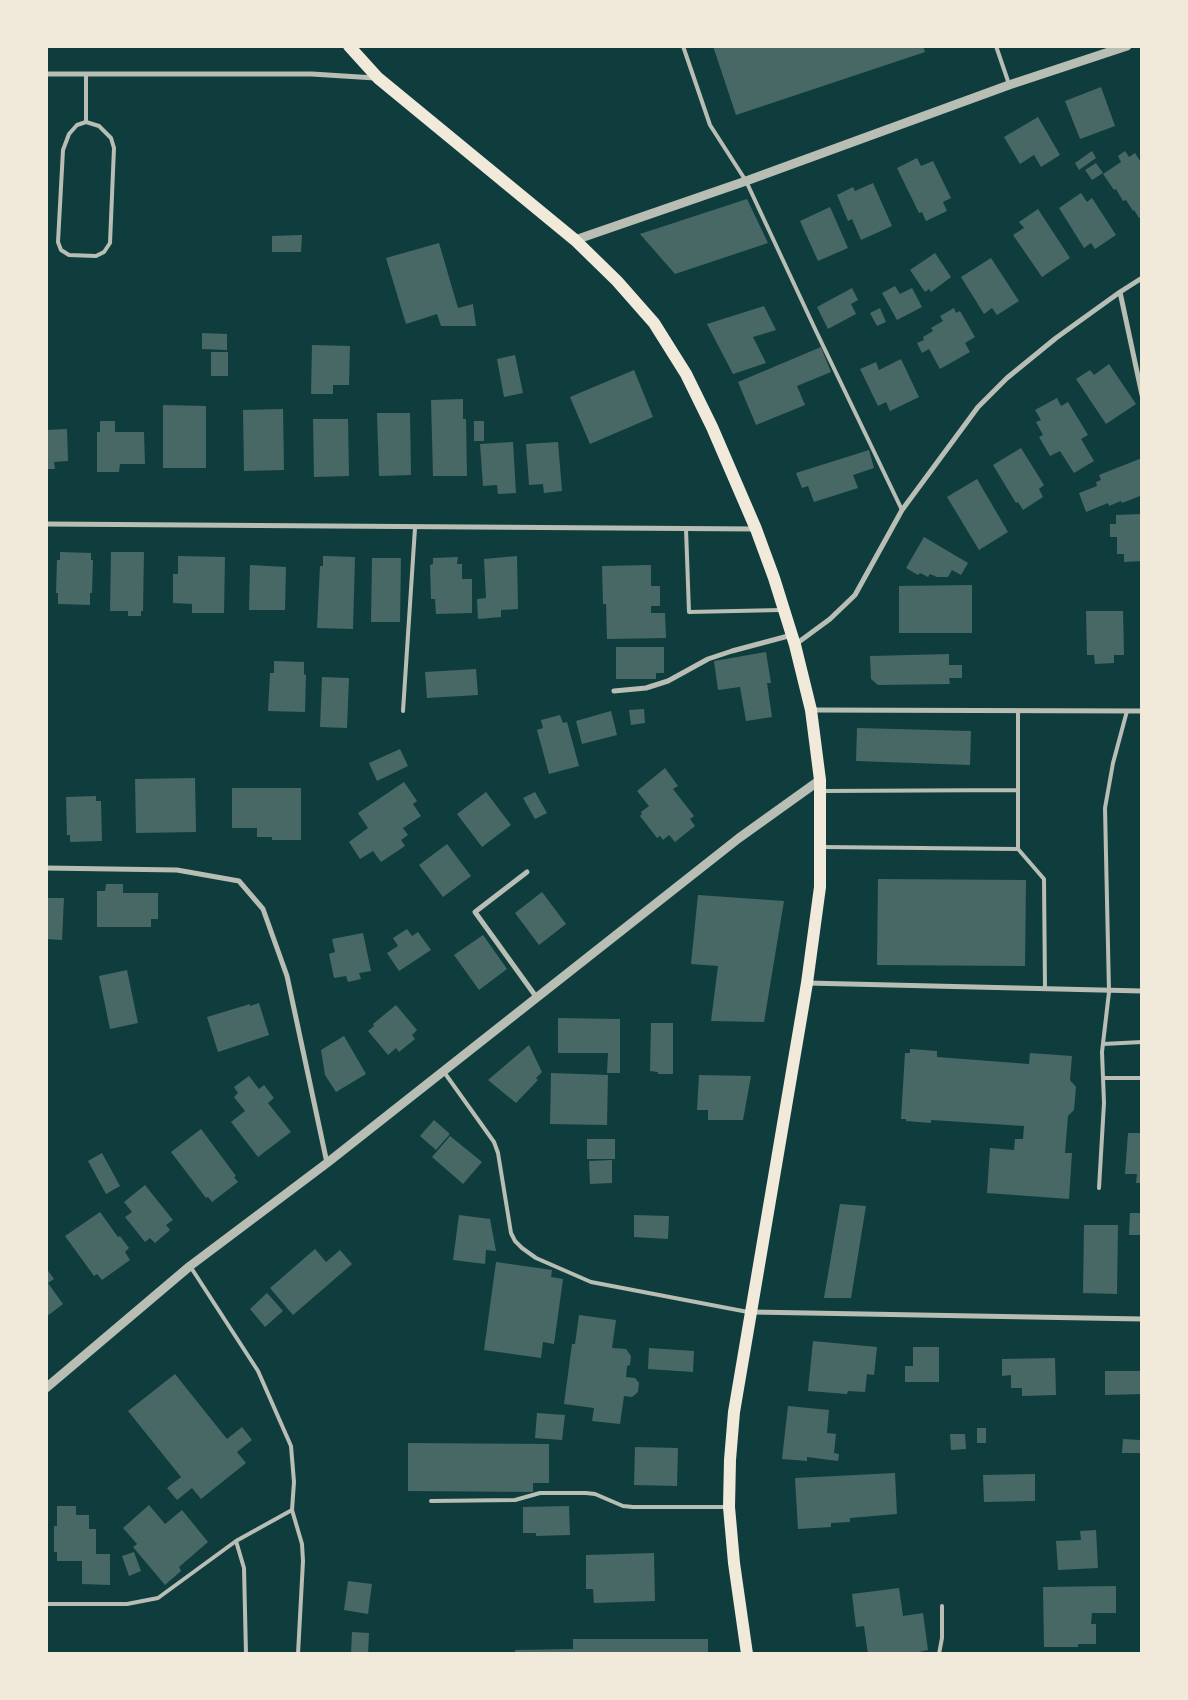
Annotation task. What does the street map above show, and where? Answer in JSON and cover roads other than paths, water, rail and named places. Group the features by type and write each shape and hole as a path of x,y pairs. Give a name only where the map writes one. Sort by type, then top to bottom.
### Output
{"main road":[{"path":"349,46 378,78 575,240 617,280 654,323 686,374 712,427 756,529 794,640 811,710 820,786 820,887 807,983 734,1412 729,1507 734,1564 747,1654"}],"street":[{"path":"575,240 746,181 1009,85 1127,46"},
{"path":"46,74 312,74 378,78"},
{"path":"614,691 646,688 668,681 716,656 732,650 794,640 830,619 855,595 902,510 978,407 1007,378 1056,338 1142,278"},
{"path":"1120,292 1142,395"},
{"path":"46,524 756,529"},
{"path":"811,710 1142,712"},
{"path":"46,1388 190,1266 444,1072 739,838 820,786"},
{"path":"46,868 177,870 239,881 263,909 287,976 327,1163"},
{"path":"527,872 475,912 537,998"},
{"path":"807,983 1142,992"},
{"path":"751,1312 1142,1319"}],"lane":[{"path":"684,46 710,126 746,181 902,510"},
{"path":"996,46 1009,85"},
{"path":"86,74 86,122"},
{"path":"86,122 99,126 111,138 114,148 110,242 104,252 96,256 69,255 61,250 58,242 63,150 69,134 77,126 86,122"},
{"path":"403,711 415,528"},
{"path":"686,529 689,612 784,610"},
{"path":"1018,711 1018,849 1044,879 1045,988"},
{"path":"1099,1188 1104,1103 1103,1044 1109,992 1104,808 1113,763 1127,711"},
{"path":"820,786 1018,790"},
{"path":"820,847 1018,849"},
{"path":"1103,1044 1142,1042"},
{"path":"444,1072 494,1142 498,1153 511,1233 515,1241 522,1248 536,1258 591,1282 751,1312"},
{"path":"1104,1078 1142,1078"},
{"path":"190,1266 258,1370 291,1446 294,1482 292,1510 302,1544 304,1561 298,1654"},
{"path":"431,1501 515,1500 540,1494 586,1493 595,1494 623,1506 633,1507 729,1507"},
{"path":"46,1604 127,1604 158,1598 236,1542 292,1510"},
{"path":"236,1542 244,1568 246,1654"},
{"path":"939,1654 942,1638 942,1606"}]}
